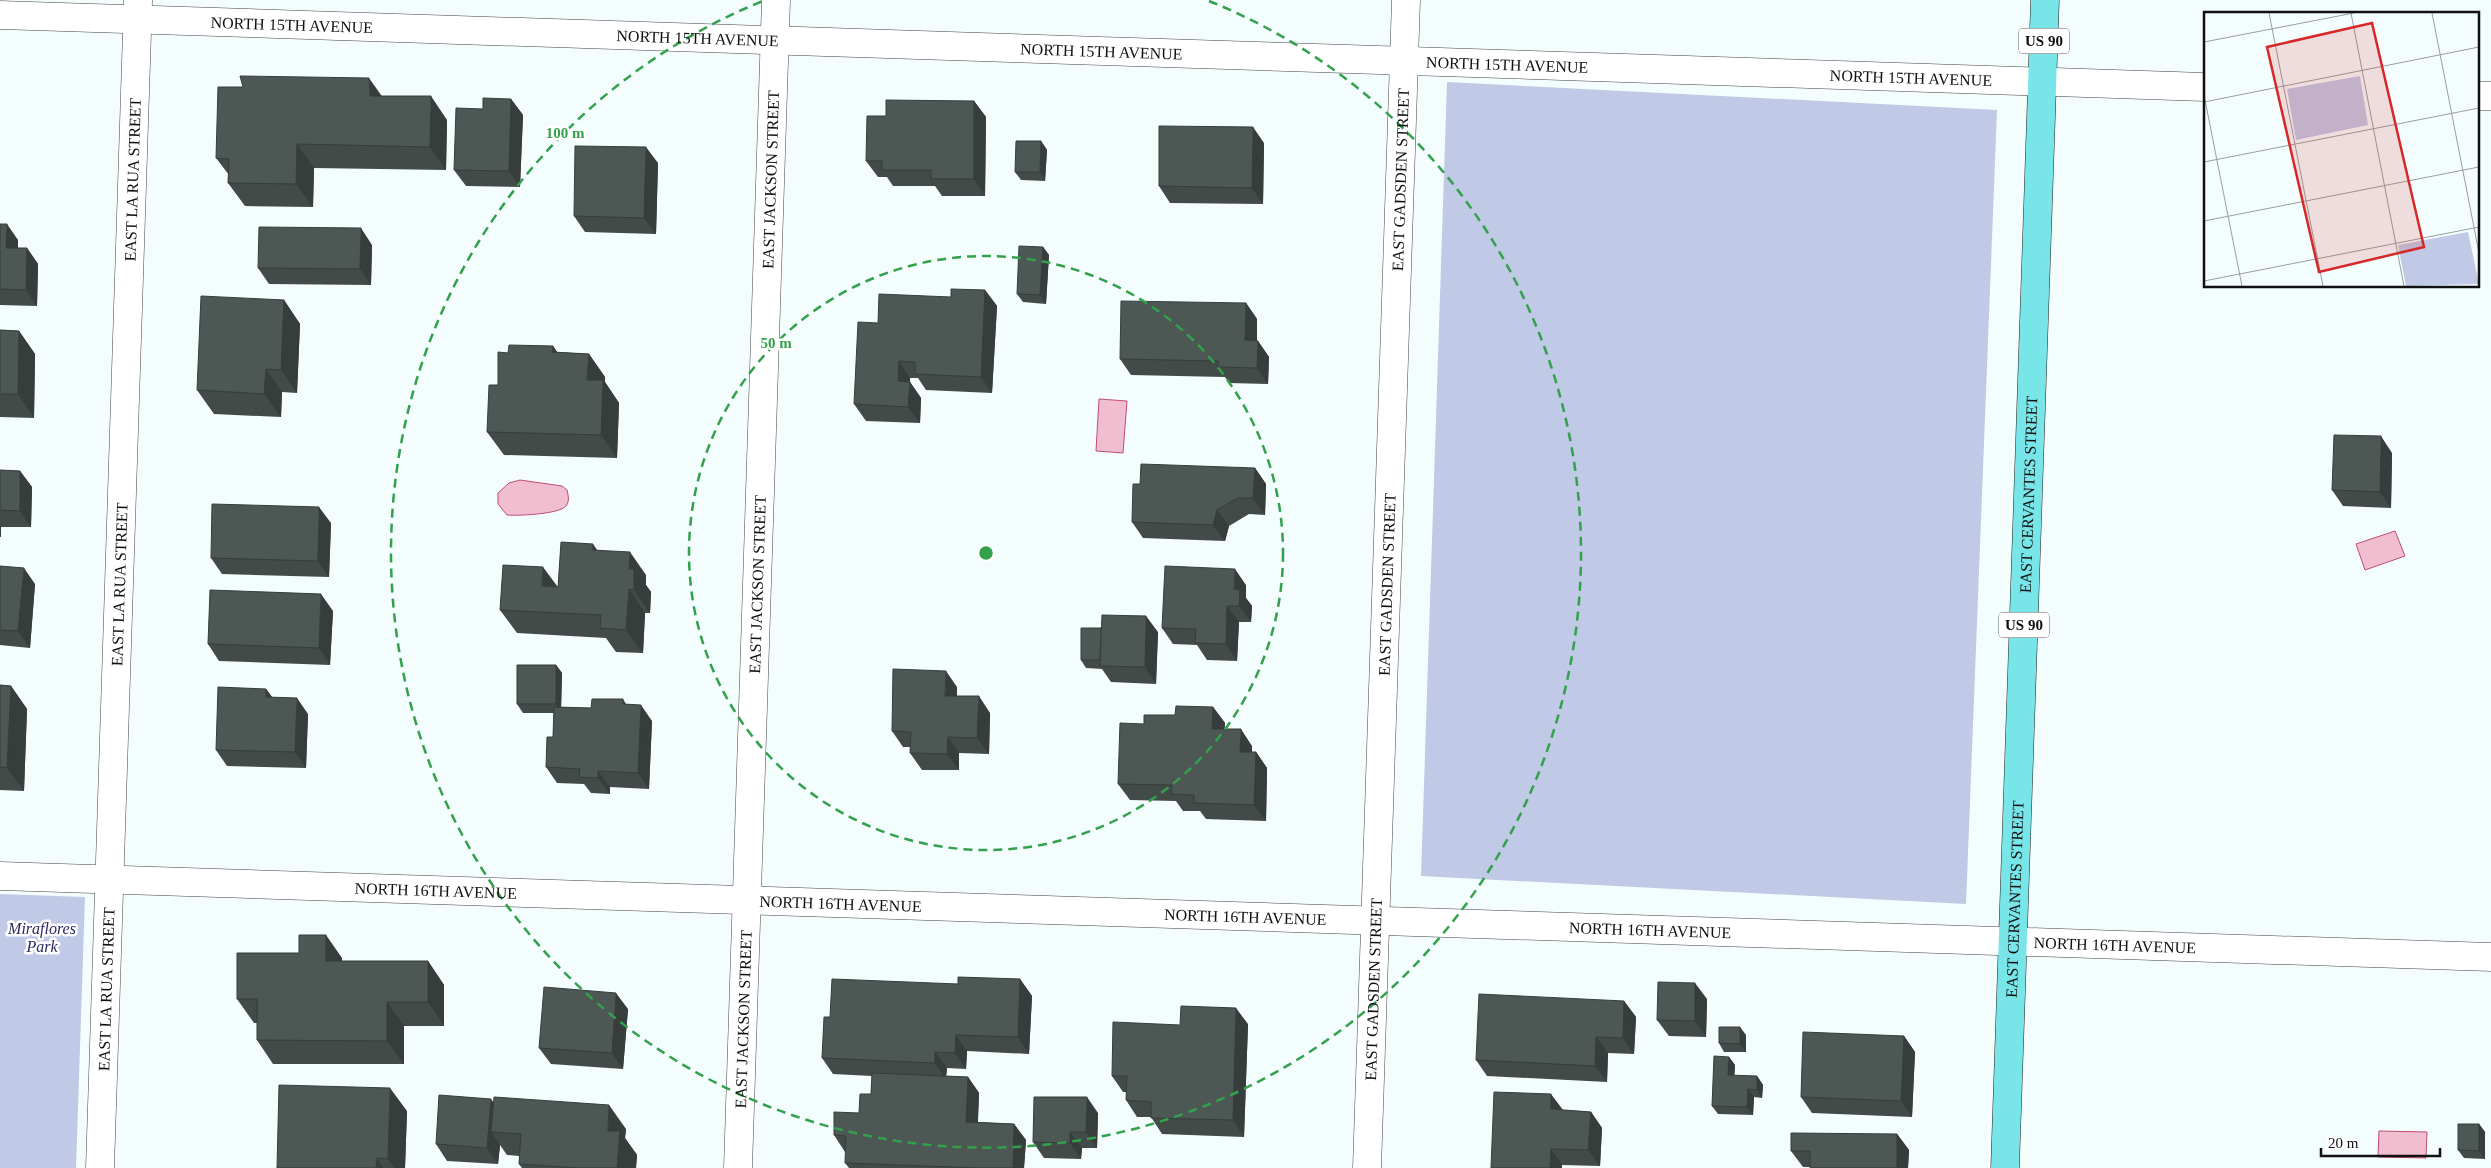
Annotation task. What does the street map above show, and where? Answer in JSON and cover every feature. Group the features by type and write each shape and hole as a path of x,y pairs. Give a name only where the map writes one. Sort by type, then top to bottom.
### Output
{"main road":[{"name":"EAST CERVANTES STREET","path":"2005,1168 2045,0"}],"street":[{"name":"EAST JACKSON STREET","path":"738,1168 776,0"},
{"name":"EAST GADSDEN STREET","path":"1367,1168 1406,0"},
{"name":"NORTH 15TH AVENUE","path":"0,15 137,10 775,40 2204,87"},
{"name":"EAST LA RUA STREET","path":"100,1168 137,10"},
{"path":"2478,96 2491,96"},
{"name":"NORTH 16TH AVENUE","path":"0,876 2491,957"}],"green space":[{"path":"1447,82 1997,110 1966,904 1421,876"},
{"name":"Miraflores Park","path":"0,894 85,897 76,1168 0,1168"}],"shaded area":[{"path":"1099,399 1127,401 1123,453 1096,451"},
{"path":"520,480 562,486 567,490 566,506 548,513 507,515 498,504 498,493 509,483"},
{"path":"2395,531 2405,556 2365,570 2356,544"},
{"path":"2379,1131 2427,1132 2426,1158 2378,1157"}],"building":[{"path":"240,76 369,78 370,96 431,96 430,147 297,144 296,184 228,183 229,159 216,158 218,87 243,87"},
{"path":"483,98 511,99 509,171 454,170 456,108 483,109"},
{"path":"886,100 974,101 974,179 931,179 931,170 882,170 882,161 866,161 867,116 886,116"},
{"path":"1159,126 1253,127 1252,188 1159,186"},
{"path":"1016,141 1041,141 1040,172 1015,172"},
{"path":"575,146 646,147 644,218 574,216"},
{"path":"0,224 7,224 6,248 27,248 26,290 0,289"},
{"path":"259,227 361,228 360,269 258,268"},
{"path":"1019,246 1043,247 1040,295 1017,294"},
{"path":"951,289 985,290 981,377 915,374 915,362 899,361 898,381 910,382 908,407 854,404 858,322 878,323 879,294 951,297"},
{"path":"201,296 284,300 281,370 266,369 264,394 197,390"},
{"path":"1121,301 1246,303 1245,340 1258,341 1257,368 1218,367 1218,361 1120,359"},
{"path":"0,330 19,331 18,394 0,394"},
{"path":"509,345 553,346 552,352 589,354 587,380 603,380 601,435 487,432 489,385 498,385 498,352 508,353"},
{"path":"2334,435 2381,436 2380,492 2332,490"},
{"path":"1141,464 1255,468 1253,498 1238,498 1217,510 1213,525 1132,522 1133,484 1140,484"},
{"path":"0,470 20,471 20,511 0,510"},
{"path":"212,504 319,507 318,561 211,558"},
{"path":"561,542 593,544 592,550 630,552 629,569 634,569 634,590 629,589 626,630 600,628 601,615 500,610 503,565 543,567 542,586 558,587"},
{"path":"0,566 24,568 18,631 0,630"},
{"path":"1165,566 1235,569 1234,589 1240,590 1239,606 1227,606 1226,644 1195,643 1196,629 1162,628"},
{"path":"210,590 321,594 319,648 208,644"},
{"path":"1102,615 1146,616 1145,667 1100,666"},
{"path":"1081,628 1101,628 1100,660 1081,660"},
{"path":"517,665 556,665 556,704 517,704"},
{"path":"893,669 946,671 945,696 979,696 977,738 948,737 947,754 910,753 911,732 892,731"},
{"path":"0,685 11,686 7,768 0,767"},
{"path":"218,687 266,689 266,697 297,698 295,752 216,750"},
{"path":"592,699 623,699 623,704 641,705 638,773 598,771 598,778 579,777 580,769 546,767 547,737 553,737 554,707 591,708"},
{"path":"1176,706 1213,707 1212,729 1241,729 1240,752 1256,752 1254,805 1194,803 1194,795 1171,794 1172,785 1118,784 1120,723 1144,724 1144,715 1175,715"},
{"path":"299,935 326,935 326,961 428,961 428,1002 387,1002 387,1041 257,1040 257,999 237,999 237,953 299,953"},
{"path":"958,977 1020,979 1018,1037 956,1035 955,1053 935,1052 935,1063 822,1058 824,1017 830,1017 832,979 958,984"},
{"path":"1658,982 1695,983 1695,1021 1657,1020"},
{"path":"544,987 616,993 612,1053 539,1048"},
{"path":"1479,994 1624,1001 1623,1038 1596,1037 1595,1066 1476,1060"},
{"path":"1181,1006 1236,1008 1233,1120 1151,1118 1151,1102 1126,1100 1127,1076 1112,1076 1113,1022 1180,1025"},
{"path":"1719,1027 1740,1027 1740,1044 1719,1043"},
{"path":"1803,1032 1904,1036 1901,1101 1801,1097"},
{"path":"1714,1056 1729,1057 1728,1075 1757,1076 1757,1090 1748,1089 1747,1107 1712,1106"},
{"path":"872,1073 968,1077 966,1122 1014,1124 1013,1168 845,1163 846,1136 834,1135 834,1112 859,1113 860,1094 871,1094"},
{"path":"279,1085 390,1088 388,1159 377,1158 376,1168 277,1168"},
{"path":"1494,1092 1551,1094 1551,1109 1591,1112 1588,1150 1551,1149 1550,1168 1491,1168"},
{"path":"439,1095 491,1099 487,1148 436,1144"},
{"path":"494,1097 609,1105 608,1131 620,1131 617,1168 578,1168 519,1164 521,1134 491,1132"},
{"path":"1034,1097 1087,1097 1086,1132 1070,1132 1070,1143 1033,1142"},
{"path":"2458,1124 2479,1124 2479,1151 2458,1150"},
{"path":"1791,1133 1897,1134 1897,1168 1810,1168 1810,1151 1791,1151"}]}
